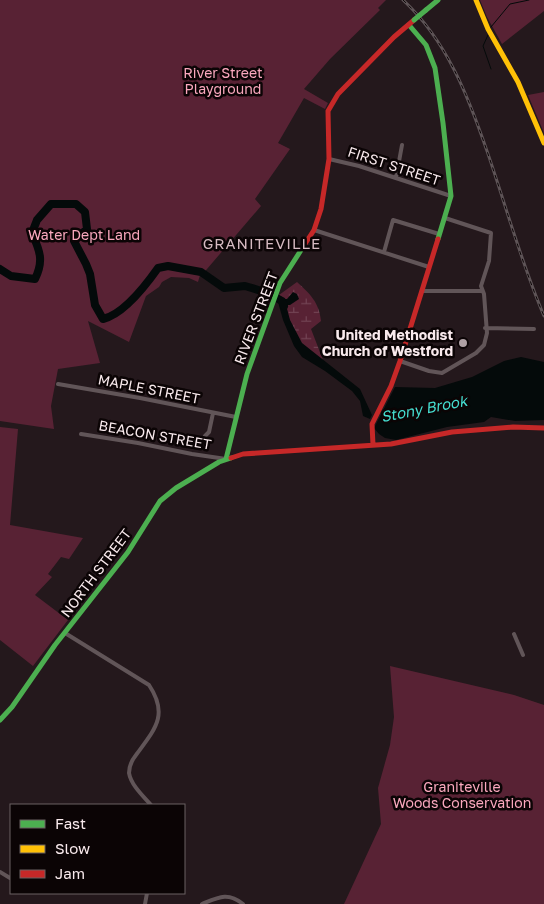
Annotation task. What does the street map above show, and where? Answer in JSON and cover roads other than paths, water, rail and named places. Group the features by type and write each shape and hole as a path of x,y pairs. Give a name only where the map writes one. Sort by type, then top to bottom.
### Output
{"main road":[{"name":"RIVER STREET","path":"226,459 247,374 277,292 286,272 314,230 324,196 330,159 328,111 333,101 345,87 408,25 438,0"},
{"path":"476,0 488,29 518,82 544,143"},
{"path":"373,445 372,424 391,386 400,361 451,196 435,68 426,45 408,25"},
{"name":"NORTH STREET","path":"0,720 12,707 65,633 128,552 160,501 176,488 226,459 243,454 408,442 452,432 513,427 544,428"}],"street":[{"path":"396,178 402,145"},
{"name":"FIRST STREET","path":"330,159 451,196"},
{"path":"400,361 428,371 445,373 481,349 485,341 487,333 485,328 484,294 481,286 490,252 491,233 445,218"},
{"path":"384,252 393,220 439,234"},
{"path":"314,230 429,267"},
{"path":"422,291 482,291"},
{"path":"485,328 534,330"},
{"name":"MAPLE STREET","path":"58,384 236,417"},
{"path":"205,436 209,432 213,413"},
{"name":"BEACON STREET","path":"81,434 226,459"},
{"path":"65,633 149,685 156,696 159,718 155,729 131,762 129,772 132,781 150,804"},
{"path":"514,634 523,655"},
{"path":"0,872 10,878"},
{"path":"202,904 226,896 235,898 243,904"}],"water":[{"path":"293,292 297,294 299,299 290,305 286,305 290,320 302,343 360,389 372,415 370,419 363,416 360,401 352,391 302,357 294,346 278,302 279,295 287,299"},
{"path":"521,357 544,362 544,420 515,421 491,417 484,422 447,427 396,440 385,438 374,428 395,387 435,388 472,377 504,361"}],"waterway":[{"path":"491,27 510,4 529,0"},
{"path":"488,35 483,46 491,69"},
{"name":"Stony Brook","path":"0,269 11,276 35,279 38,273 40,256 32,233 37,220 51,204 76,204 85,212 87,229 74,241 90,274 95,305 103,319 111,316 126,305 141,290 158,268 168,266 201,272 224,288 245,286 265,292 282,301 284,306"}],"railway":[{"path":"403,0 432,33 444,51 464,90 480,130 521,255 544,316"}],"place":[{"name":"United Methodist Church of Westford","path":"463,343"}],"district":[{"name":"GRANITEVILLE","path":"262,244"}],"park label":[{"name":"River Street Playground","path":"223,82"},
{"name":"Water Dept Land","path":"84,235"},
{"name":"Graniteville Woods Conservation","path":"462,796"}]}
